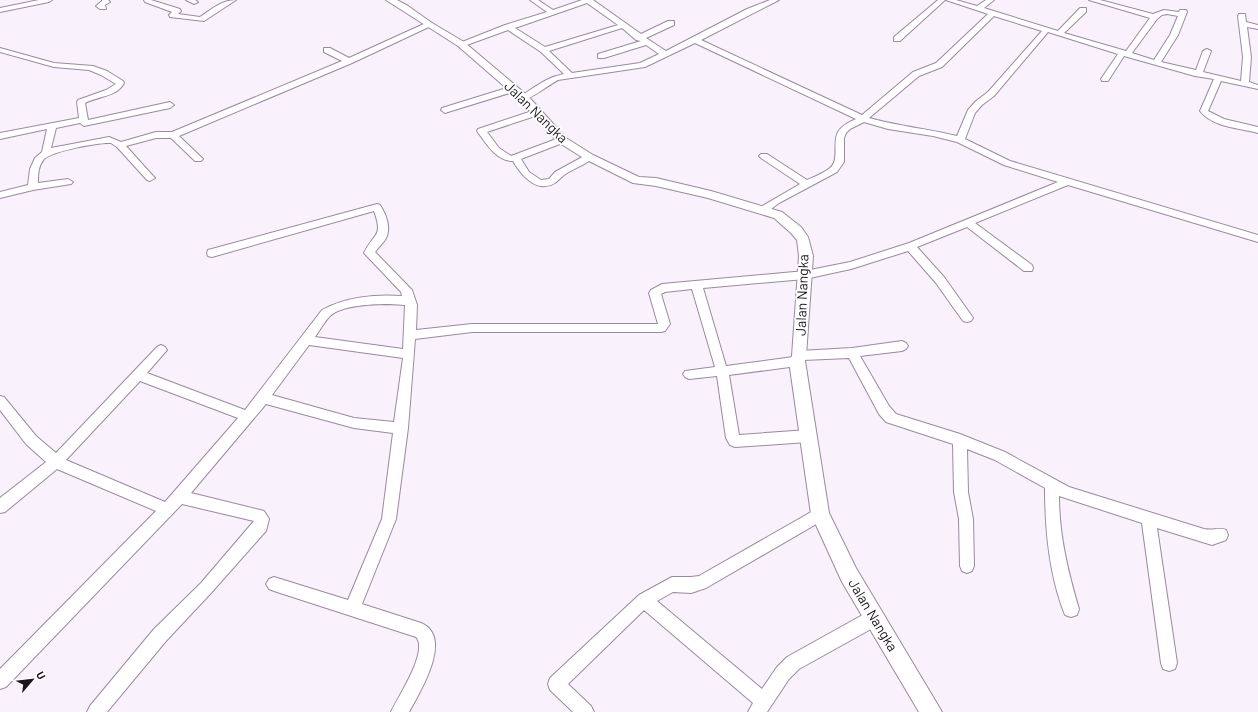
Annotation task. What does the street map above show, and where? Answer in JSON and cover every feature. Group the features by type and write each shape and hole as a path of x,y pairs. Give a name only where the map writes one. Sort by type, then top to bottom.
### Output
{"street":[{"path":"0,10 49,0"},
{"path":"149,0 147,2 177,11 173,15 199,19 233,0"},
{"name":"Jalan Nangka","path":"390,0 461,44 538,112 562,140 589,157 637,180 664,184 778,215 796,230 803,240 806,256 798,359 820,514 849,575 931,712"},
{"path":"533,0 552,12"},
{"path":"461,44 589,0 624,24 642,40 665,54"},
{"path":"758,0 772,1"},
{"path":"897,39 942,0"},
{"path":"949,0 1124,54 1198,74 1258,87"},
{"path":"978,9 991,0"},
{"path":"1092,0 1154,17"},
{"path":"445,110 518,93 556,78 569,75 633,68 642,65 772,1"},
{"path":"1059,34 1082,10"},
{"path":"1105,79 1157,14 1164,12 1183,13 1174,35 1156,63"},
{"path":"763,210 806,184 834,170 839,162 840,138 842,132 847,127 863,119 916,74 939,65 993,13"},
{"path":"1245,84 1247,57 1242,20 1258,27"},
{"path":"602,56 642,40 671,23"},
{"path":"544,50 624,24"},
{"path":"120,145 156,135 174,134 349,61 429,25"},
{"path":"508,27 544,50 569,75"},
{"path":"960,140 971,112 979,103 991,94 1046,30"},
{"path":"695,40 863,119 888,126 933,133 960,140 1007,163 1258,239"},
{"path":"0,50 54,65 90,68 104,73 120,83 109,92 81,102 83,123 170,105"},
{"path":"327,50 349,61"},
{"path":"1198,74 1207,51"},
{"path":"1218,78 1204,111 1205,114 1214,118 1258,130"},
{"path":"538,112 481,131 504,156 511,159 562,140"},
{"path":"0,136 82,120"},
{"path":"33,187 32,177 39,159 46,152 52,126"},
{"path":"174,134 198,159"},
{"path":"46,152 109,140 114,141 120,145 150,178"},
{"path":"764,156 806,184"},
{"path":"516,158 524,172 536,182 542,184 552,182 558,174 589,157"},
{"path":"0,195 33,187 68,182"},
{"path":"410,335 472,328 661,328 664,324 655,293 662,288 805,275 851,265 910,246 1066,182"},
{"path":"212,253 377,207 380,214 382,231 381,237 369,253 406,290 411,305 409,354 389,519 352,609"},
{"path":"968,223 1028,268"},
{"path":"910,246 940,280 966,318"},
{"path":"696,284 722,371 733,438 735,441 808,436"},
{"path":"0,681 179,497 263,398 326,313 336,307 378,301 409,301"},
{"path":"307,340 409,354"},
{"path":"689,374 722,371 798,359 902,346"},
{"path":"0,507 56,462 161,350"},
{"path":"852,353 884,410 891,418 960,440 1000,456 1052,486 1072,494 1204,536 1212,538 1220,534"},
{"path":"138,375 248,416"},
{"path":"263,398 354,423 401,428"},
{"path":"0,401 31,440 56,462 166,509"},
{"path":"960,440 961,492 966,519 967,566"},
{"path":"1052,486 1052,520 1060,570 1070,609"},
{"path":"96,712 160,635 206,588 261,526 262,519 259,516 179,497"},
{"path":"585,712 556,684 644,600 672,584 691,585 701,583 820,514"},
{"path":"1149,519 1169,663"},
{"path":"274,584 421,631 427,638 427,648 418,676 400,712"},
{"path":"644,600 760,707 783,673 793,663 874,618"}]}
